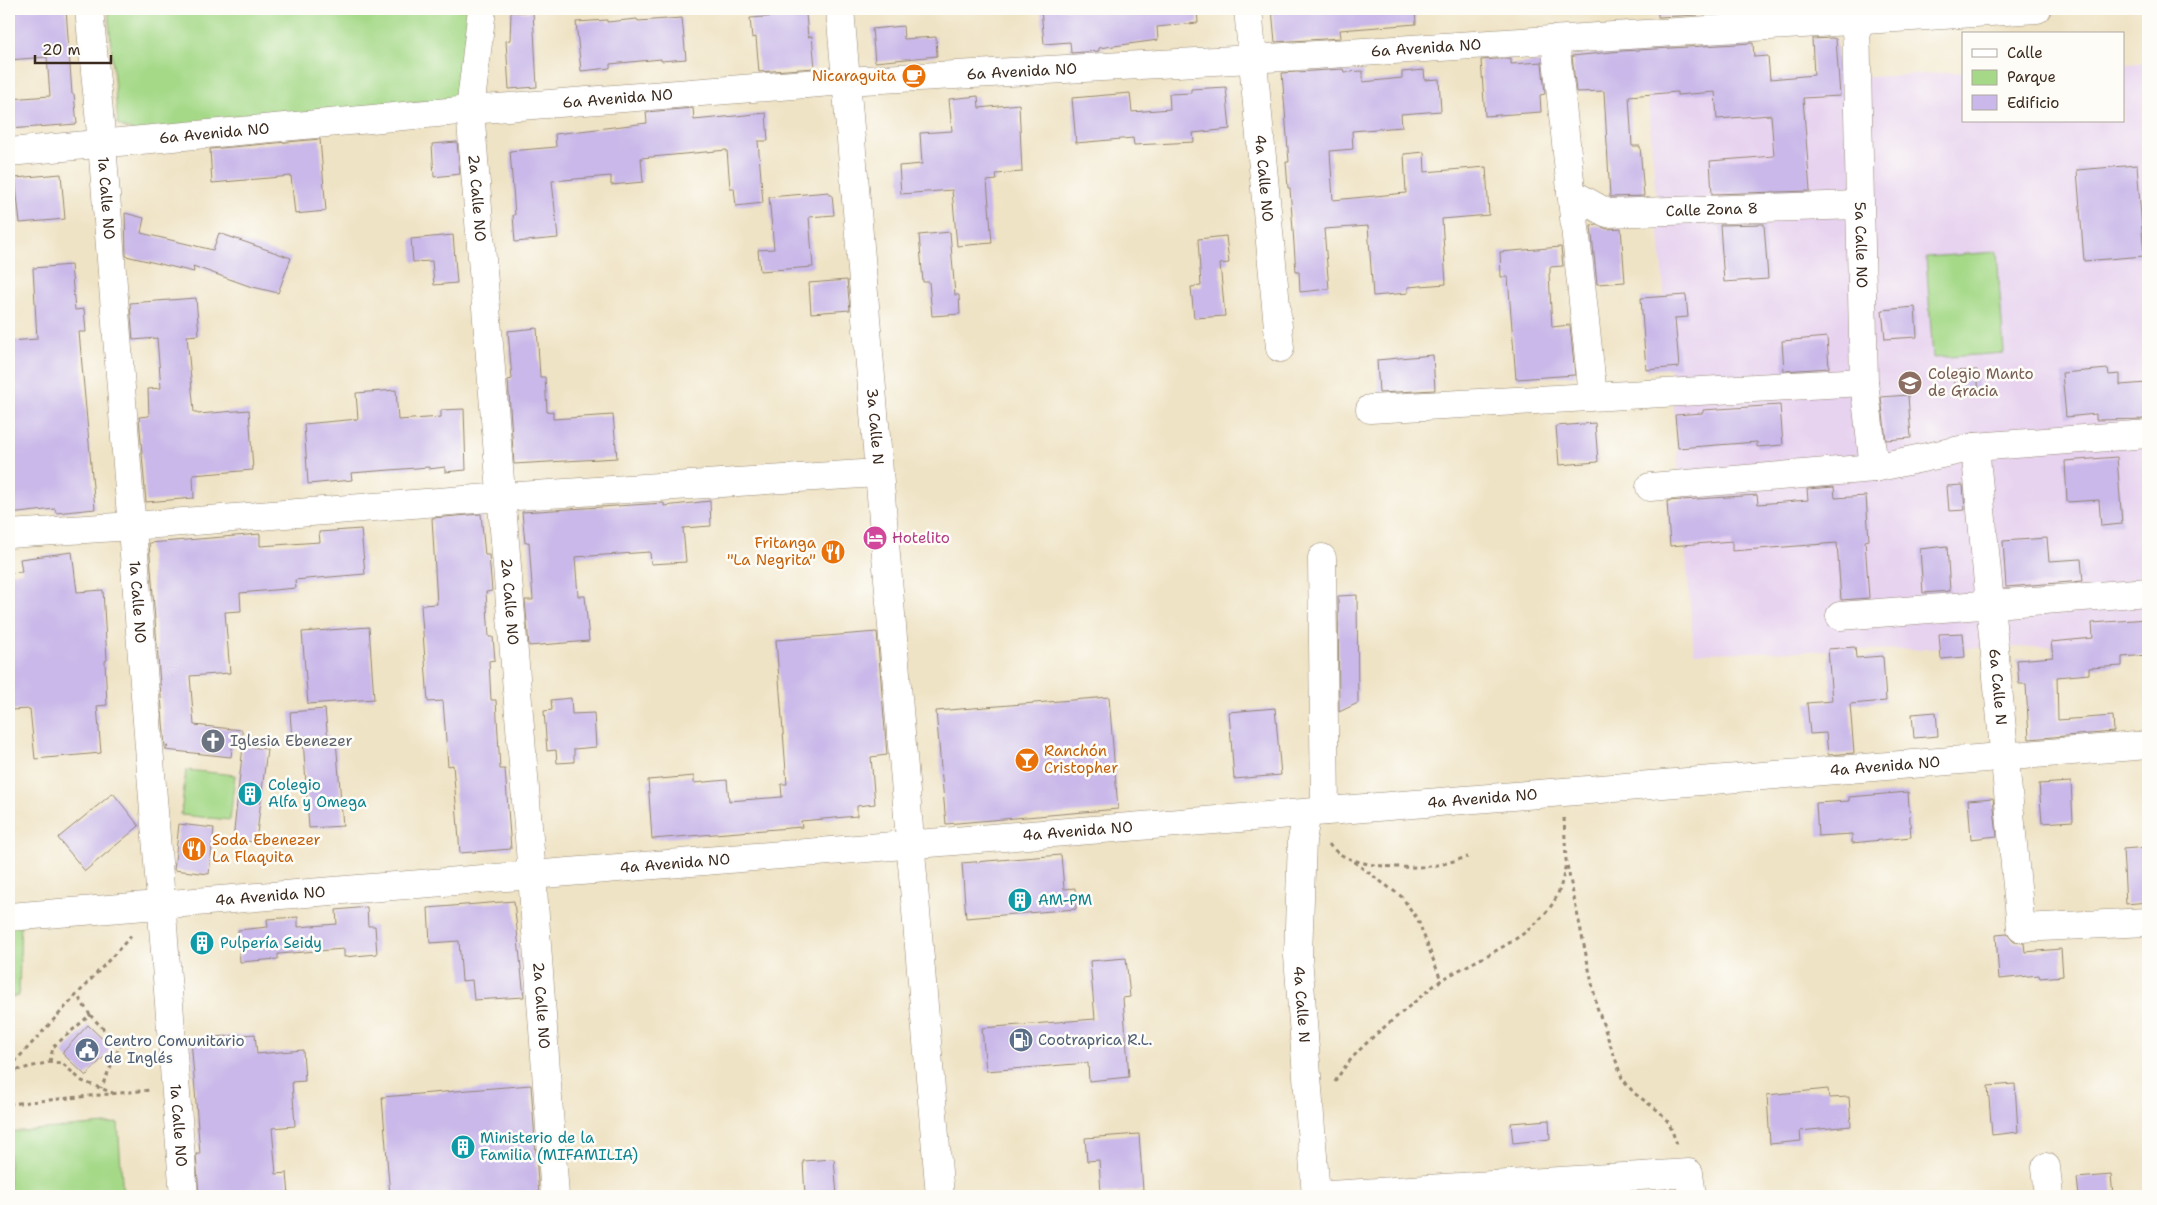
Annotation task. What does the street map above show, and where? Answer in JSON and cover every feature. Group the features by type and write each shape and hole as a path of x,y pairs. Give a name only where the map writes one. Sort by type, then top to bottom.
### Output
{"main road":[{"name":"1a Calle NO","path":"89,9 102,144 184,1196"},
{"name":"2a Calle NO","path":"482,9 470,110 532,875 555,1196"},
{"name":"3a Calle N","path":"840,9 940,1196"},
{"name":"4a Calle NO","path":"1248,9 1280,348"},
{"name":"6a Avenida NO","path":"9,152 470,110 845,80 1252,59 2037,9"},
{"name":"5a Calle NO","path":"1856,21 1864,382 1874,468"},
{"path":"1555,40 1593,396"},
{"name":"Calle Zona 8","path":"1571,194 1607,213 1859,205"},
{"path":"1370,409 1864,382"},
{"path":"1650,488 1874,468 1975,447 2148,434"},
{"name":"6a Calle N","path":"1975,447 2020,928 2148,922"},
{"path":"9,534 502,497 878,473"},
{"name":"4a Calle N","path":"1315,1196 1298,956 1302,840 1316,812 1322,558"},
{"path":"1840,616 2148,592"},
{"name":"4a Avenida NO","path":"9,917 2148,745"},
{"path":"2046,1166 2050,1196"},
{"path":"1315,1196 1690,1184"}],"path":[{"path":"1563,792 1566,860 1597,1007 1622,1078 1634,1093 1660,1112 1669,1123 1676,1145 1684,1155 1690,1184"},
{"path":"1316,812 1331,848 1352,860 1402,897 1418,920 1441,980"},
{"path":"1352,860 1397,868 1432,866 1468,857"},
{"path":"1334,1084 1352,1058 1394,1019 1441,980 1496,951 1531,926 1551,906 1562,883 1566,860"},
{"path":"9,1068 161,904"},
{"path":"77,995 90,1015 120,1046 101,1088"},
{"path":"50,1062 53,1047 90,1015"},
{"path":"9,1072 50,1062 62,1063 82,1081 114,1094"},
{"path":"9,1104 175,1087"}],"shaded area":[{"name":"Colegio Manto de Gracia","path":"2148,63 2148,645 1694,653 1647,89 1962,72 1962,122 2124,122 2124,64"}],"green space":[{"path":"108,9 469,9 463,89 452,99 136,132 118,125"},
{"path":"1997,252 2004,353 1933,358 1926,257"},
{"path":"186,770 235,775 230,820 181,815"},
{"path":"21,916 19,996 9,997 9,917"},
{"path":"118,1123 123,1196 9,1196 9,1132"}],"building":[{"path":"9,9 66,9 72,94 74,94 77,124 9,129 9,99 50,96 47,57 9,60"},
{"path":"1041,9 1197,9 1198,23 1157,27 1158,40 1099,48 1099,51 1071,53 1070,42 1044,44"},
{"path":"1272,9 1415,9 1416,24 1340,30 1341,38 1275,42"},
{"path":"1658,9 1697,9 1698,15 1658,17"},
{"path":"511,12 533,12 537,87 509,89 506,41 510,40"},
{"path":"806,14 808,37 812,36 815,68 759,72 756,37 752,38 750,18"},
{"path":"682,18 686,59 661,61 661,59 610,64 610,68 581,71 576,22"},
{"path":"903,26 904,39 936,37 937,56 875,62 872,29"},
{"path":"1812,39 1836,39 1840,96 1803,98 1810,191 1712,194 1710,161 1774,156 1771,115 1717,119 1715,92 1677,95 1677,92 1629,96 1632,146 1640,146 1644,196 1610,197 1604,91 1576,92 1572,56 1753,43 1754,57 1768,56 1770,79 1814,75"},
{"path":"1511,58 1511,64 1542,62 1545,94 1540,95 1541,112 1485,116 1481,60"},
{"path":"1343,69 1344,72 1363,71 1363,82 1402,78 1402,72 1424,70 1425,80 1439,79 1441,111 1401,114 1402,127 1352,131 1353,149 1330,151 1333,200 1406,193 1404,154 1424,152 1425,172 1486,167 1489,215 1442,219 1446,284 1408,287 1408,293 1373,296 1368,226 1324,229 1329,289 1300,292 1299,272 1296,272 1290,188 1288,188 1286,162 1289,162 1282,73"},
{"path":"1226,87 1230,129 1193,133 1194,142 1134,145 1133,138 1076,143 1072,98 1130,93 1132,112 1170,109 1169,94 1191,93 1191,89"},
{"path":"978,96 979,108 1019,104 1022,172 996,174 997,180 987,181 992,243 957,246 952,190 901,194 899,166 922,164 920,133 952,131 949,99"},
{"path":"693,108 694,120 766,113 768,141 758,141 763,203 736,206 734,188 730,188 727,150 641,158 643,182 611,185 611,176 552,181 558,238 515,242 510,151 556,147 555,134 647,123 646,112"},
{"path":"320,139 326,211 295,214 291,176 212,183 210,149"},
{"path":"457,142 460,174 434,177 432,144"},
{"path":"2137,165 2144,256 2084,261 2077,170"},
{"path":"61,174 65,219 20,223 15,178"},
{"path":"829,192 829,195 832,195 834,215 809,217 813,267 760,271 758,250 774,249 769,197"},
{"path":"125,213 144,218 141,233 213,250 219,233 291,258 278,293 249,286 193,266 194,272 126,256"},
{"path":"1764,224 1768,279 1724,282 1720,225"},
{"path":"1597,225 1607,229 1621,228 1625,282 1597,284 1591,226"},
{"path":"950,232 955,295 959,295 960,314 932,316 929,282 923,282 919,235"},
{"path":"453,235 457,283 434,285 432,261 413,262 411,239"},
{"path":"1226,236 1229,263 1220,264 1225,316 1194,318 1191,287 1201,286 1198,239"},
{"path":"1561,247 1563,266 1550,267 1549,274 1552,327 1570,325 1575,375 1516,379 1508,277 1501,277 1500,252"},
{"path":"71,265 75,310 84,309 86,332 79,332 95,509 56,513 55,509 9,514 9,341 37,339 33,268"},
{"path":"847,280 850,310 811,313 809,283"},
{"path":"1686,295 1688,317 1675,318 1679,367 1646,370 1641,298"},
{"path":"196,298 199,335 187,336 194,412 198,414 249,410 253,470 193,475 194,498 146,502 139,417 149,416 148,389 161,388 157,338 133,340 130,303"},
{"path":"1915,307 1917,337 1885,339 1882,310"},
{"path":"537,328 540,377 545,377 547,412 553,411 553,419 613,415 617,458 514,464 508,380 512,379 508,331"},
{"path":"1827,337 1829,368 1784,371 1782,341"},
{"path":"1433,355 1435,390 1379,393 1377,360"},
{"path":"2108,369 2109,375 2120,374 2120,385 2147,383 2148,419 2096,420 2096,414 2066,417 2062,373"},
{"path":"1977,370 1979,394 1955,396 1953,371"},
{"path":"396,390 398,420 441,417 441,410 464,409 466,470 445,472 445,467 429,469 429,467 351,473 352,480 308,484 304,424 358,419 356,393"},
{"path":"1908,395 1911,438 1886,440 1881,397"},
{"path":"1780,405 1783,445 1757,447 1757,442 1678,448 1675,415 1703,413 1703,410"},
{"path":"1595,423 1598,462 1559,465 1556,426"},
{"path":"2117,457 2122,524 2101,526 2099,500 2067,502 2065,461"},
{"path":"1963,485 1965,510 1949,511 1947,486"},
{"path":"1834,487 1835,498 1866,496 1869,540 1865,541 1869,598 1841,600 1837,543 1732,551 1732,541 1670,546 1667,501 1757,495 1758,504 1808,500 1807,489"},
{"path":"710,501 711,526 683,528 686,562 651,564 650,552 575,557 578,596 585,596 589,641 529,646 525,600 533,600 529,542 525,543 522,512 664,503 664,506"},
{"path":"481,514 485,555 489,555 492,591 486,592 489,637 493,637 495,660 489,661 491,700 496,700 500,769 505,769 511,849 460,853 453,765 448,766 443,701 428,702 421,605 437,604 432,518"},
{"path":"361,529 365,574 295,580 296,588 240,593 241,611 225,612 230,673 190,676 194,725 242,730 242,739 233,740 231,757 165,750 169,746 165,747 149,543 260,534 260,546 320,542 319,532"},
{"path":"2047,538 2049,561 2081,559 2083,581 2006,587 2003,541"},
{"path":"1947,546 1950,591 1923,593 1920,549"},
{"path":"72,552 77,592 103,590 107,660 105,661 107,705 97,706 101,753 35,759 30,709 9,710 9,573 22,572 20,559"},
{"path":"1357,595 1358,703 1339,712 1338,596"},
{"path":"2148,619 2148,655 2122,657 2122,666 2089,668 2089,674 2057,677 2058,720 2113,716 2114,732 2029,739 2026,684 2019,684 2017,660 2053,657 2051,642 2093,638 2092,623"},
{"path":"369,627 374,699 308,704 302,632"},
{"path":"877,632 887,755 871,757 875,804 857,806 857,816 801,821 802,827 652,839 648,780 694,776 694,783 727,780 729,801 782,797 781,784 787,784 776,640"},
{"path":"1963,633 1965,657 1941,659 1939,634"},
{"path":"1855,647 1856,658 1883,656 1886,701 1850,704 1854,753 1828,755 1826,733 1810,734 1807,703 1832,701 1828,649"},
{"name":"Ranchón Cristopher","path":"1109,697 1118,809 946,824 936,711"},
{"path":"571,698 572,714 594,713 596,747 574,749 574,762 557,763 556,750 547,751 544,711 552,710 551,700"},
{"path":"1275,708 1281,775 1234,779 1229,712"},
{"path":"325,709 328,741 336,740 343,826 309,828 303,739 292,740 290,712"},
{"path":"1936,712 1938,736 1914,738 1912,714"},
{"name":"Colegio Alfa y Omega","path":"243,746 267,749 256,842 233,840"},
{"path":"2071,782 2073,821 2042,823 2039,784"},
{"path":"1908,792 1911,837 1852,843 1852,834 1818,836 1816,803 1849,801 1849,797"},
{"path":"113,793 139,826 85,871 58,838"},
{"path":"1993,798 1997,836 1971,839 1968,800"},
{"name":"Soda Ebenezer La Flaquita","path":"179,824 214,828 209,874 174,870"},
{"path":"2148,847 2148,902 2126,904 2123,849"},
{"name":"AM-PM","path":"1061,855 1064,889 1075,888 1076,909 966,918 962,863"},
{"path":"514,901 524,997 474,1000 472,980 462,981 459,941 430,943 428,908"},
{"path":"367,907 368,926 375,926 377,954 344,957 344,949 278,954 278,959 240,962 238,930 268,927 267,919 298,917 298,927 337,924 336,910"},
{"path":"2007,934 2014,942 2024,943 2025,952 2061,949 2063,976 2040,978 2039,975 1999,979 1996,935"},
{"path":"1126,958 1130,997 1123,998 1129,1077 1089,1081 1088,1063 986,1071 982,1028 1095,1019 1090,961"},
{"name":"Centro Comunitario de Inglés","path":"88,1025 112,1048 86,1076 62,1053"},
{"path":"255,1034 257,1054 303,1050 305,1081 292,1082 295,1126 272,1128 276,1174 287,1173 289,1196 199,1196 196,1154 200,1154 191,1039"},
{"path":"2015,1084 2018,1132 1992,1135 1988,1086"},
{"name":"Ministerio de la Familia (MIFAMILIA)","path":"531,1085 539,1196 390,1196 382,1097"},
{"path":"1828,1089 1829,1098 1849,1097 1851,1126 1800,1131 1801,1141 1770,1144 1767,1095"},
{"path":"1549,1120 1550,1139 1513,1143 1511,1123"},
{"path":"1139,1134 1143,1190 1101,1194 1099,1160 1087,1161 1085,1138"},
{"path":"834,1159 837,1196 805,1196 803,1161"},
{"path":"2111,1175 2113,1196 2079,1196 2077,1178"}],"place":[{"name":"Nicaraguita","path":"914,76"},
{"name":"Colegio Manto de Gracia","path":"1910,383"},
{"name":"Hotelito","path":"875,538"},
{"name":"Fritanga \"La Negrita\"","path":"833,552"},
{"name":"Iglesia Ebenezer","path":"213,741"},
{"name":"Ranchón Cristopher","path":"1027,760"},
{"name":"Colegio Alfa y Omega","path":"250,794"},
{"name":"Soda Ebenezer La Flaquita","path":"194,849"},
{"name":"AM-PM","path":"1020,900"},
{"name":"Pulpería Seidy","path":"202,943"},
{"name":"Cootraprica R.L.","path":"1021,1040"},
{"name":"Centro Comunitario de Inglés","path":"87,1050"},
{"name":"Ministerio de la Familia (MIFAMILIA)","path":"463,1147"}]}
